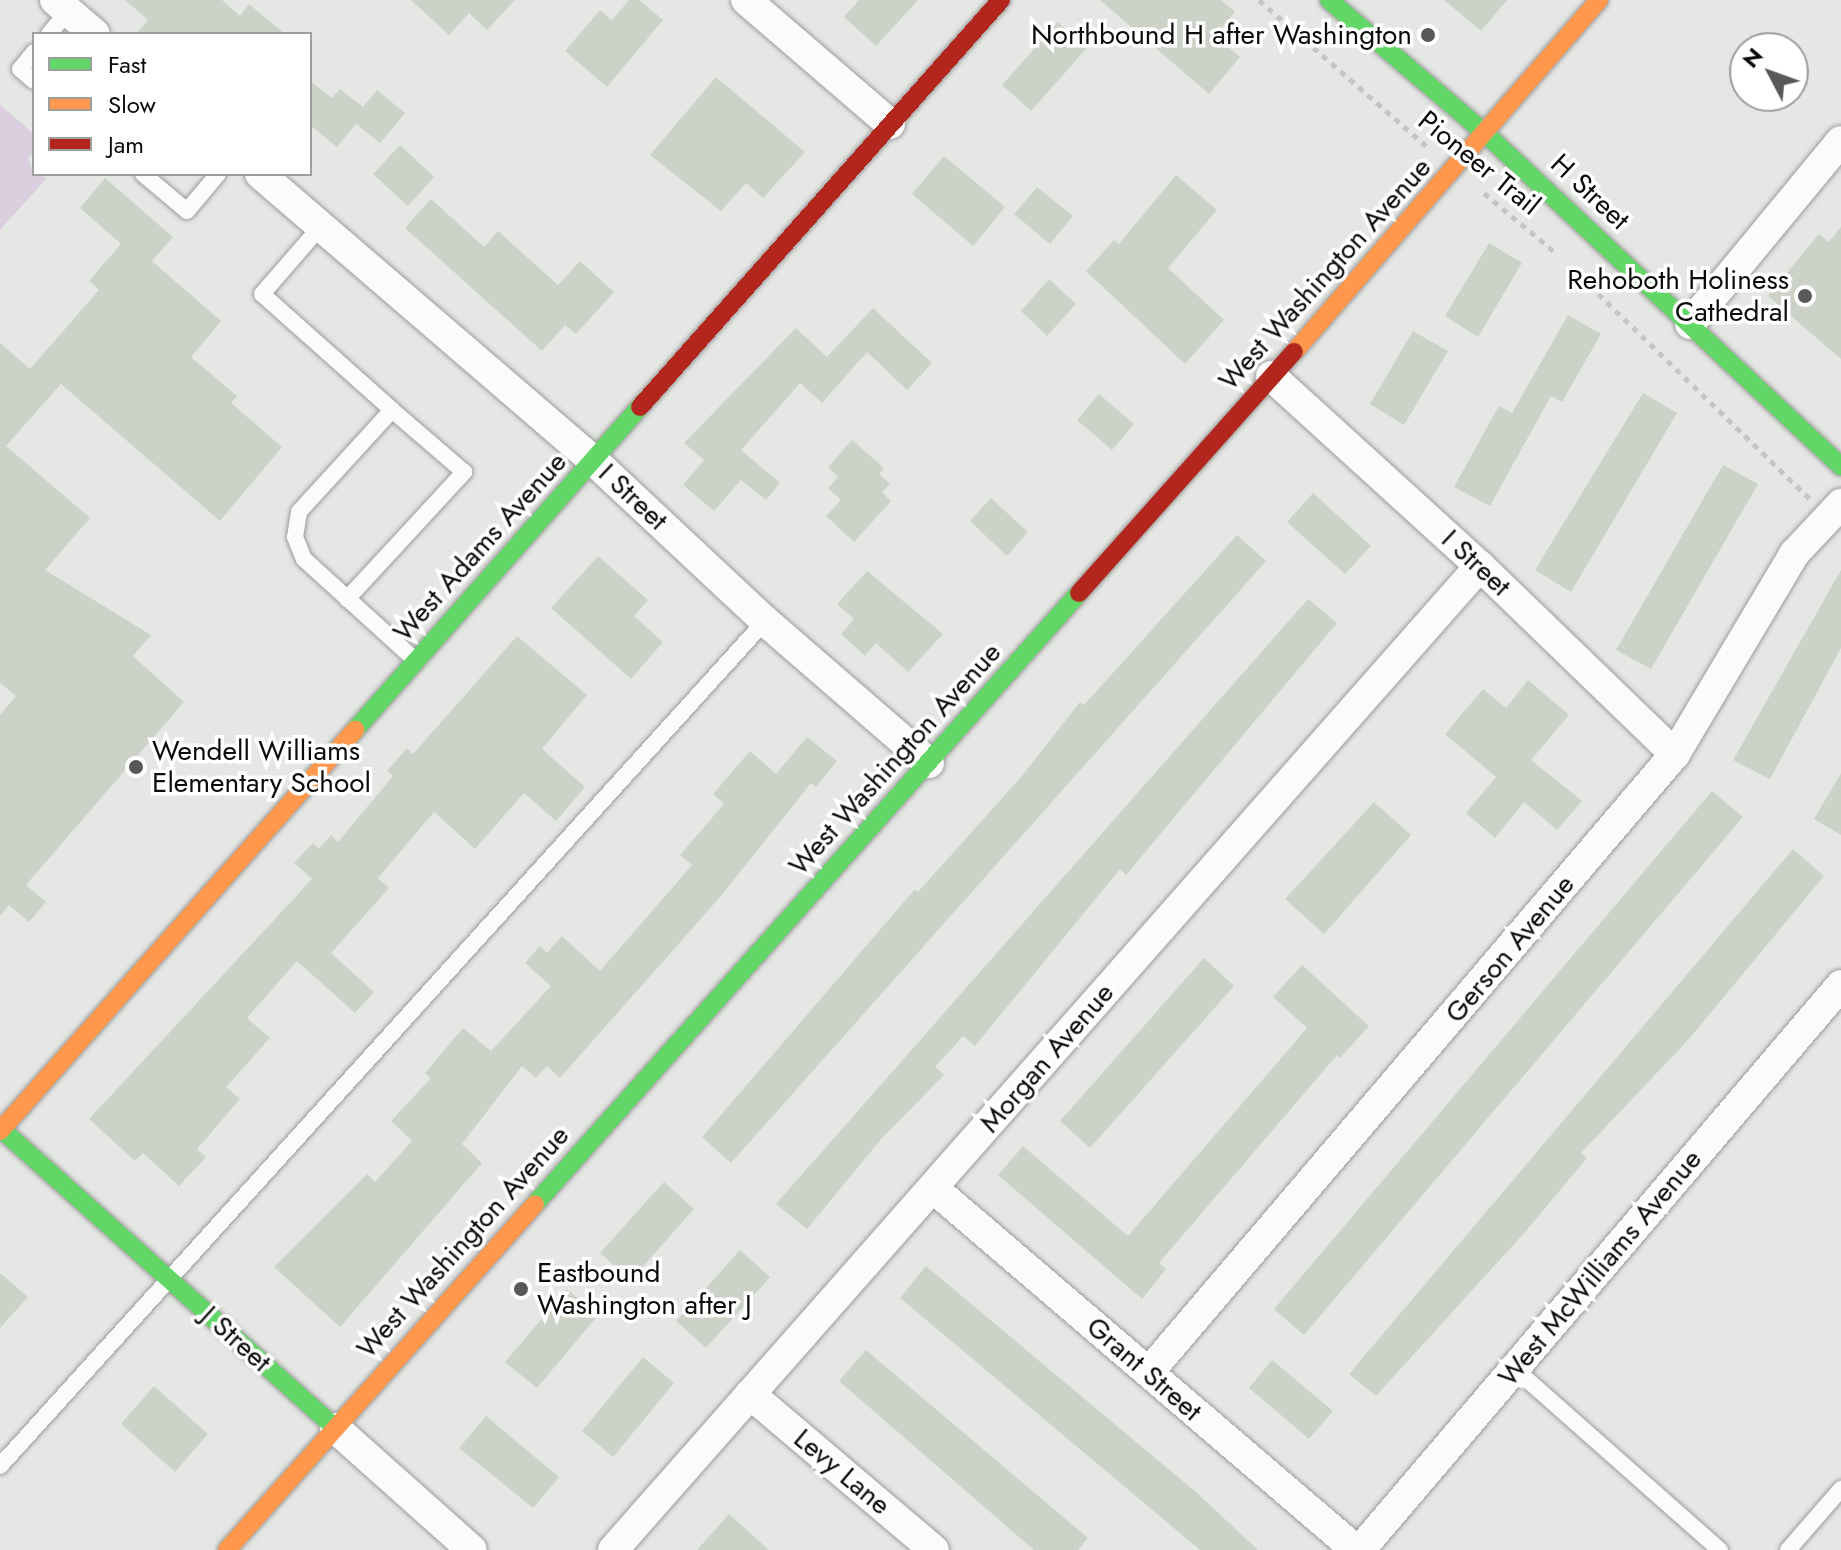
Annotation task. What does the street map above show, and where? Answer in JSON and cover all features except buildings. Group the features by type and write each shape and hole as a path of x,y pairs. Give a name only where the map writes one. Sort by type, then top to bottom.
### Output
{"street":[{"path":"746,0 890,124"},
{"name":"West Adams Avenue","path":"1,1129 1001,0"},
{"name":"H Street","path":"1329,0 1487,135 1841,466"},
{"name":"West Washington Avenue","path":"227,1550 1487,135 1599,0"},
{"path":"57,15 91,32"},
{"path":"1690,324 1841,141"},
{"name":"I Street","path":"262,176 594,461 765,621 929,763"},
{"name":"I Street","path":"1271,376 1480,566 1675,754"},
{"name":"Gerson Avenue","path":"1149,1372 1675,754 1794,554 1835,510"},
{"name":"Morgan Avenue","path":"613,1550 1480,566"},
{"name":"West McWilliams Avenue","path":"1358,1550 1841,985"},
{"name":"J Street","path":"1,1129 472,1550"},
{"name":"Grant Street","path":"933,1188 1358,1550"},
{"name":"Levy Lane","path":"750,1394 934,1550"}],"lane":[{"path":"32,54 20,69 32,79"},
{"path":"145,176 187,211 216,176"},
{"path":"321,226 262,294 464,472 347,599"},
{"path":"392,410 299,512 295,537 304,559 416,661"},
{"path":"0,1466 765,621"},
{"path":"1514,1368 1720,1550"},
{"path":"1788,1550 1841,1489"}],"path":[{"name":"Pioneer Trail","path":"1259,0 1563,259"},
{"path":"1574,270 1835,510"}],"shaded area":[{"path":"0,105 32,132 32,153 28,158 32,176 47,178 0,230"}],"traffic: fast":[{"path":"1329,0 1487,135 1841,466"},
{"path":"355,730 640,407"},
{"path":"535,1204 1079,593"},
{"path":"0,1128 335,1428"}],"traffic: slow":[{"path":"1294,352 1599,0"},
{"path":"0,1131 355,730"},
{"path":"227,1550 535,1204"}],"traffic: jam":[{"path":"640,407 1001,0"},
{"path":"1079,593 1294,352"}],"place":[{"name":"Northbound H after Washington","path":"1428,35"},
{"name":"Rehoboth Holiness Cathedral","path":"1805,296"},
{"name":"Wendell Williams Elementary School","path":"136,767"},
{"name":"Eastbound Washington after J","path":"521,1289"}]}
